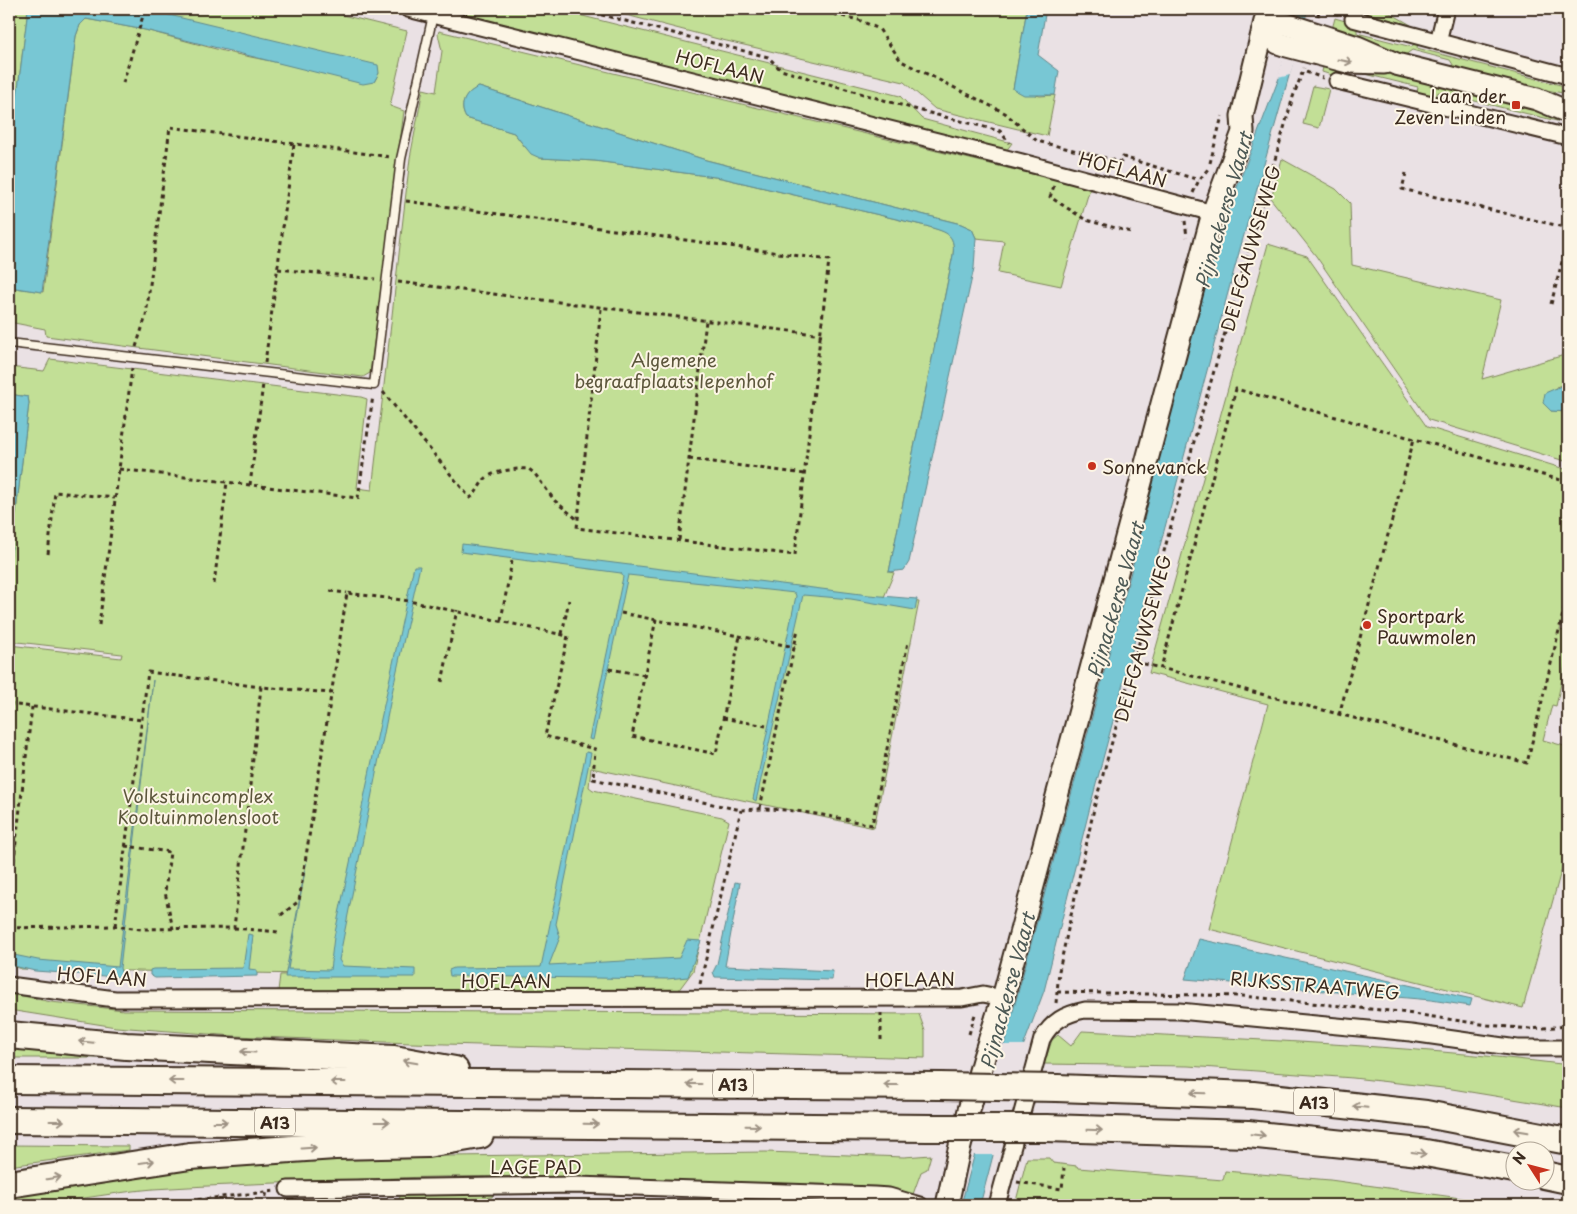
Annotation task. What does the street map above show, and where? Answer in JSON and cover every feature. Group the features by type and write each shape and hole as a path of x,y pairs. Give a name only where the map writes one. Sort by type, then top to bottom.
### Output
{"highway":[{"name":"A13","path":"9,1034 126,1046 394,1059 527,1083"},
{"name":"A13","path":"9,1080 940,1086 1253,1095 1426,1114 1568,1141"},
{"name":"A13","path":"9,1120 1046,1128 1248,1134 1420,1152 1504,1166"},
{"name":"A13","path":"9,1184 190,1156 335,1146 428,1144 542,1123"},
{"path":"1554,1177 1568,1180"}],"street":[{"name":"HOFLAAN","path":"408,9 433,12 1058,171 1214,213"},
{"path":"1438,42 1446,9"},
{"path":"1353,19 1568,76"},
{"path":"947,1205 956,1159 1003,998 1214,213 1243,132 1242,116 1252,105 1284,29 1357,47 1396,64 1537,99 1568,112"},
{"path":"1337,81 1568,137"},
{"path":"1537,99 1568,101"},
{"name":"HOFLAAN","path":"9,986 115,999 696,1000 962,998 983,994 1003,998"},
{"path":"997,1205 1042,1039 1049,1027 1059,1019 1085,1010 1179,1011 1411,1033 1517,1048 1568,1048"},
{"name":"LAGE PAD","path":"288,1189 587,1185 874,1195 889,1196 920,1205"}],"lane":[{"path":"9,344 374,385 402,159 433,12"}],"path":[{"path":"123,83 144,9"},
{"name":"HOFLAAN","path":"578,9 768,57 781,70 918,110 1000,131 1022,162"},
{"path":"811,9 859,20 879,29 902,62 1005,113 1037,141 1121,162 1124,157 1199,180 1208,170 1223,112"},
{"path":"1319,9 1353,19"},
{"name":"DELFGAUWSEWEG","path":"1059,1019 1055,1006 1057,992 1070,917 1095,804 1136,662 1201,416 1293,97 1304,71 1337,81"},
{"path":"98,625 133,358 146,316 170,127 402,159"},
{"path":"250,485 294,144"},
{"path":"1058,171 1050,197 1086,220 1131,232"},
{"path":"1406,173 1402,189 1568,228"},
{"path":"396,200 829,260 822,334 795,555 577,528 601,309"},
{"path":"1551,304 1568,239"},
{"path":"278,269 387,280 601,309 822,334"},
{"path":"679,540 706,321"},
{"path":"118,469 358,498 374,385 387,395 470,498 478,492 483,481 491,472 528,469 535,474 555,501 578,520"},
{"path":"1161,668 1236,388 1414,440 1568,482"},
{"path":"1340,715 1414,440"},
{"path":"689,459 805,474"},
{"path":"214,584 227,482"},
{"path":"48,554 56,492 115,498"},
{"path":"501,620 512,560"},
{"path":"330,590 458,610 568,636 545,736 595,749 592,779 742,810 760,808 805,812 872,825 908,642"},
{"path":"281,915 299,901 347,593"},
{"path":"1136,662 1527,763 1568,593"},
{"path":"562,634 570,600"},
{"path":"442,682 458,610"},
{"path":"621,613 794,647"},
{"path":"656,620 632,736 716,754 740,636"},
{"path":"760,808 798,629"},
{"path":"609,668 645,675"},
{"path":"117,926 148,672 261,687 331,693"},
{"path":"234,928 261,687"},
{"path":"9,704 142,720"},
{"path":"9,901 32,707"},
{"path":"723,718 766,726"},
{"path":"696,1000 742,810"},
{"path":"127,847 170,852 165,892 173,929"},
{"path":"9,928 117,926 173,929 234,928 279,932"},
{"name":"RIJKSSTRAATWEG","path":"1057,992 1128,992 1242,996 1400,1012 1488,1025 1530,1028 1568,1026"},
{"path":"880,1040 881,1016"},
{"path":"1017,1182 1062,1189 1064,1168"},
{"path":"150,1205 288,1189"},
{"path":"264,1205 267,1191"}],"green space":[{"path":"9,9 28,9 9,160"},
{"path":"144,9 318,9 407,31 390,106 404,111 370,373 363,377 46,336 45,329 9,322 9,287 43,292 76,36 80,25 86,19 145,30 231,53 374,82 379,73"},
{"path":"446,9 555,9 900,96 922,119 1012,143 1006,151 447,14"},
{"path":"603,9 1027,9 1013,89 1040,96 1055,95 1047,136 935,109 904,82 718,39"},
{"path":"1354,10 1385,10 1411,25"},
{"path":"1335,18 1352,23 1351,27 1357,28 1357,33 1412,47 1414,43 1418,43 1417,48 1568,87 1568,94 1525,86 1455,68 1450,60 1412,50 1404,56 1331,33"},
{"path":"439,31 1090,188 1061,286 998,273 1004,241 976,238 972,229 961,224 706,160 479,87 470,92 463,104 466,118 514,133 525,147 540,158 595,161 722,178 926,226 944,232 951,237 953,255 889,572 894,573 884,597 919,602 874,828 591,768 589,787 593,790 722,817 729,821 693,971 678,991 278,991 280,975 306,974 21,969 9,965 9,645 121,658 122,654 9,641 9,571 29,403 28,397 9,394 9,367 44,371 50,359 367,399 357,488 372,490 410,158 423,89 436,92 442,51"},
{"path":"1324,62 1382,68 1527,108 1529,103 1562,115 1561,122 1438,92 1436,97 1417,92 1418,87 1349,70 1347,75 1339,73 1338,77 1322,72"},
{"path":"1313,86 1329,89 1319,128 1303,124"},
{"path":"1282,159 1336,189 1350,203 1352,265 1501,300 1482,379 1568,354 1568,383 1556,387 1551,411 1568,412 1568,462 1429,420 1316,256 1271,199"},
{"path":"1268,244 1307,256 1427,427 1568,470 1568,597 1560,630 1568,632 1568,661 1566,661 1556,706 1552,705 1543,740 1568,747 1568,846 1523,1008 1209,929 1268,704 1149,673"},
{"path":"9,993 51,1002 124,1010 919,1014 925,1031 925,1058 235,1036 116,1027 9,1010"},
{"path":"1082,1031 1382,1047 1501,1057 1568,1065 1568,1108 1452,1089 1353,1078 1188,1066 1044,1064 1052,1040 1058,1035 1071,1046"},
{"path":"9,1039 188,1058 9,1058"},
{"path":"9,1145 129,1146 129,1150 9,1166"},
{"path":"766,1152 904,1157 931,1155 927,1169 921,1172 912,1197 699,1182 486,1176 415,1177 153,1189 45,1203 9,1205 9,1193 243,1163 374,1157"},
{"path":"1027,1158 1049,1158 1053,1163 1077,1166 1078,1168 1223,1180 1225,1171 1330,1180 1511,1205 1015,1205"},
{"path":"495,1190 492,1197 454,1201 398,1201 403,1191"}],"water":[{"path":"28,9 144,9 378,65 379,73 374,82 363,84 145,30 86,19 80,25 76,36 42,292 9,287 9,160"},
{"path":"1027,9 1046,9 1038,55 1059,71 1055,95 1024,95 1013,89"},
{"path":"1297,9 1308,9 1234,270 1091,803 1044,991 1018,1060 980,1205 961,1205 1136,553 1186,348 1216,242 1279,78"},
{"path":"479,87 706,160 961,224 972,229 976,238 974,268 909,562 904,570 889,572 953,255 951,237 926,226 722,178 595,161 540,158 531,154 514,133 466,118 463,103 470,92"},
{"path":"1568,383 1568,412 1551,411 1543,403 1545,393"},
{"path":"9,394 28,397 29,403 9,571"},
{"path":"462,544 869,595 917,599 915,610 851,599 803,595 756,801 753,799 796,596 795,593 628,575 593,740 589,739 623,577 621,573 461,552"},
{"path":"414,566 420,566 392,693 339,960 343,966 415,969 415,977 285,977 307,859 288,969 330,970 334,937"},
{"path":"153,680 120,968 122,975 118,977 35,971 9,965 9,954 38,960 118,967"},
{"path":"586,752 591,753 556,924 560,937 549,965 679,958 687,940 701,941 688,977 667,979 450,976 449,970 454,968 541,967"},
{"path":"735,882 740,883 725,966 833,971 832,980 715,977 713,972 717,964"},
{"path":"248,934 253,935 249,969 257,970 257,976 155,978 150,975 150,970 153,969 243,968"},
{"path":"1199,939 1472,999 1470,1006 1431,1000 1185,979"}],"pier":[{"path":"1296,9 1299,16 1306,21 1290,75 1278,78"},
{"path":"1001,1045 1027,1045 996,1155 972,1155"}],"place":[{"name":"Laan der Zeven Linden","path":"1516,105"},
{"name":"Sonnevanck","path":"1092,466"},
{"name":"Sportpark Pauwmolen","path":"1367,625"}],"water label":[{"name":"Pijnackerse Vaart","path":"1223,210"},
{"name":"Pijnackerse Vaart","path":"1115,600"},
{"name":"Pijnackerse Vaart","path":"1007,991"}],"park label":[{"name":"Algemene begraafplaats Iepenhof","path":"674,369"},
{"name":"Volkstuincomplex Kooltuinmolensloot","path":"198,805"}]}
